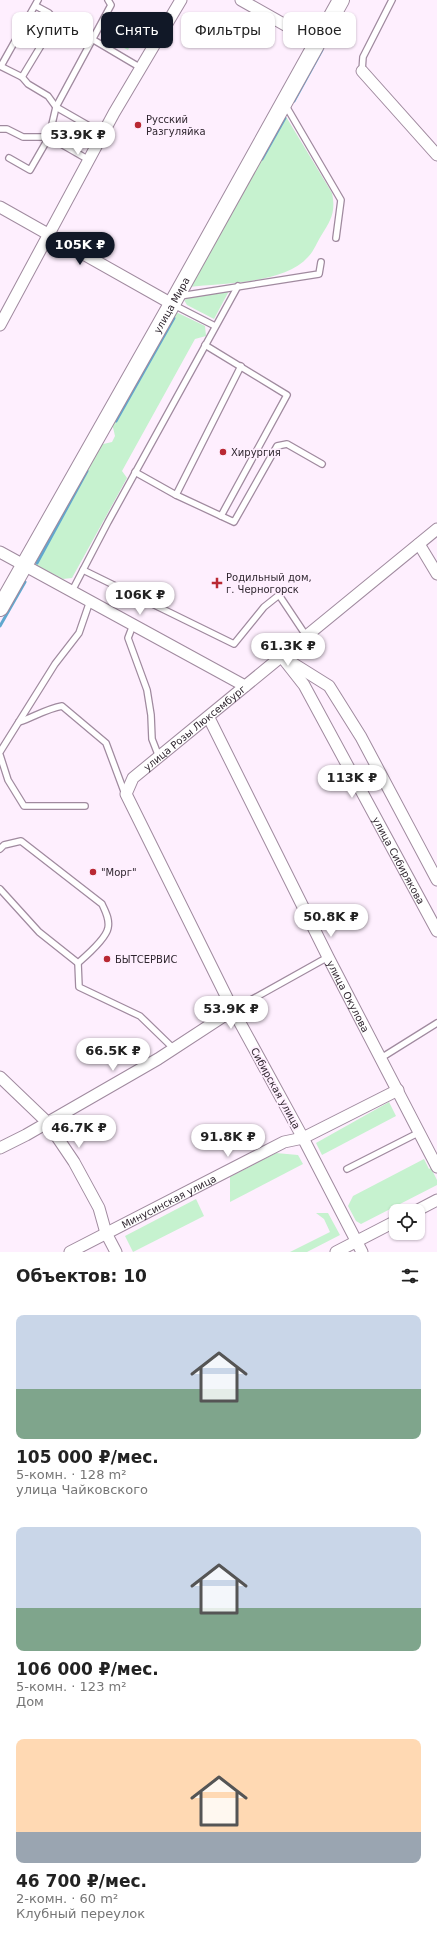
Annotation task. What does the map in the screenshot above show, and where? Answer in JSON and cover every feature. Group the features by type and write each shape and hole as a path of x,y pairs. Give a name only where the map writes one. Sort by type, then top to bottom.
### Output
{"main road":[{"name":"улица Мира","path":"334,12 341,0"},
{"name":"улица Мира","path":"0,608 314,48"}],"street":[{"path":"0,325 103,134 181,0"},
{"path":"241,0 283,24"},
{"path":"362,71 437,155"},
{"path":"0,207 49,235 174,300"},
{"name":"улица Розы Люксембург","path":"126,794 133,778 209,718 245,686 307,637 437,529"},
{"path":"420,544 437,574"},
{"path":"0,552 245,686"},
{"path":"282,656 329,686 361,737 437,880"},
{"name":"улица Сибирякова","path":"282,656 306,690 437,931"},
{"name":"улица Окулова","path":"209,718 328,957 398,1090 418,1133 437,1167"},
{"name":"Сибирская улица","path":"126,794 233,1010 304,1138 362,1252"},
{"path":"0,1148 83,1103 233,1010"},
{"path":"0,1077 47,1122 74,1162 99,1208 106,1233 116,1252"},
{"name":"Минусинская улица","path":"70,1252 284,1142 304,1138 398,1090"},
{"path":"425,1206 437,1200"},
{"path":"336,1252 389,1225"}],"lane":[{"path":"93,37 111,5 108,0"},
{"path":"362,71 363,57 392,0"},
{"path":"48,12 37,3 1,66 22,77 28,84 48,96 56,106 103,134"},
{"path":"93,40 142,68"},
{"path":"22,77 40,48"},
{"path":"9,158 30,170 49,137 56,106 87,48"},
{"path":"284,103 341,200 336,238"},
{"path":"0,129 7,129 23,137 49,137 89,160"},
{"path":"174,300 238,286 319,274 321,262"},
{"path":"72,591 135,472 238,286"},
{"path":"174,300 215,326"},
{"path":"205,345 287,394 221,516"},
{"path":"176,494 241,366"},
{"path":"135,472 234,522 277,446 287,444 322,464"},
{"path":"83,570 234,644 264,607 279,596 307,637"},
{"path":"0,752 55,664 79,633 90,601"},
{"path":"133,625 128,638 147,690 151,715 152,739 159,758"},
{"path":"19,722 34,717 51,708 62,706 106,743 126,794"},
{"path":"0,755 8,780 24,806 85,806"},
{"path":"0,849 4,845 21,842 102,904 108,916 108,929 94,948 78,963"},
{"path":"0,889 39,932 78,963 79,987 140,1016 173,1048"},
{"path":"233,1010 328,957"},
{"path":"381,1058 437,1023"},
{"path":"347,1169 418,1133"}],"green space":[{"path":"285,115 332,193 333,211 328,225 308,257 297,266 284,273 252,281 189,287"},
{"path":"229,291 214,319 187,305 184,300 198,295"},
{"path":"176,312 205,326 206,336 195,339 122,471 127,478 72,578 63,579 33,564 99,445 112,442 115,436 112,423"},
{"path":"389,1102 396,1116 322,1155 316,1143"},
{"path":"276,1153 298,1155 303,1164 230,1202 230,1177"},
{"path":"424,1159 429,1169 431,1168 437,1180 437,1185 400,1204 389,1204 389,1210 361,1224 356,1221 348,1206 353,1196"},
{"path":"196,1199 204,1216 133,1252 125,1236"},
{"path":"316,1213 328,1213 340,1235 307,1252 290,1252 330,1232 324,1219"}],"waterway":[{"path":"294,101 322,50"},
{"path":"262,159 285,118"},
{"path":"116,421 174,318"},
{"path":"37,563 87,471"},
{"path":"0,626 25,582"}],"place":[{"name":"Русский Разгуляйка","path":"138,125"},
{"name":"Хирургия","path":"223,452"},
{"name":"Родильный дом, г. Черногорск","path":"217,583"},
{"name":"\"Морг\"","path":"93,872"},
{"name":"БЫТСЕРВИС","path":"107,959"}]}
